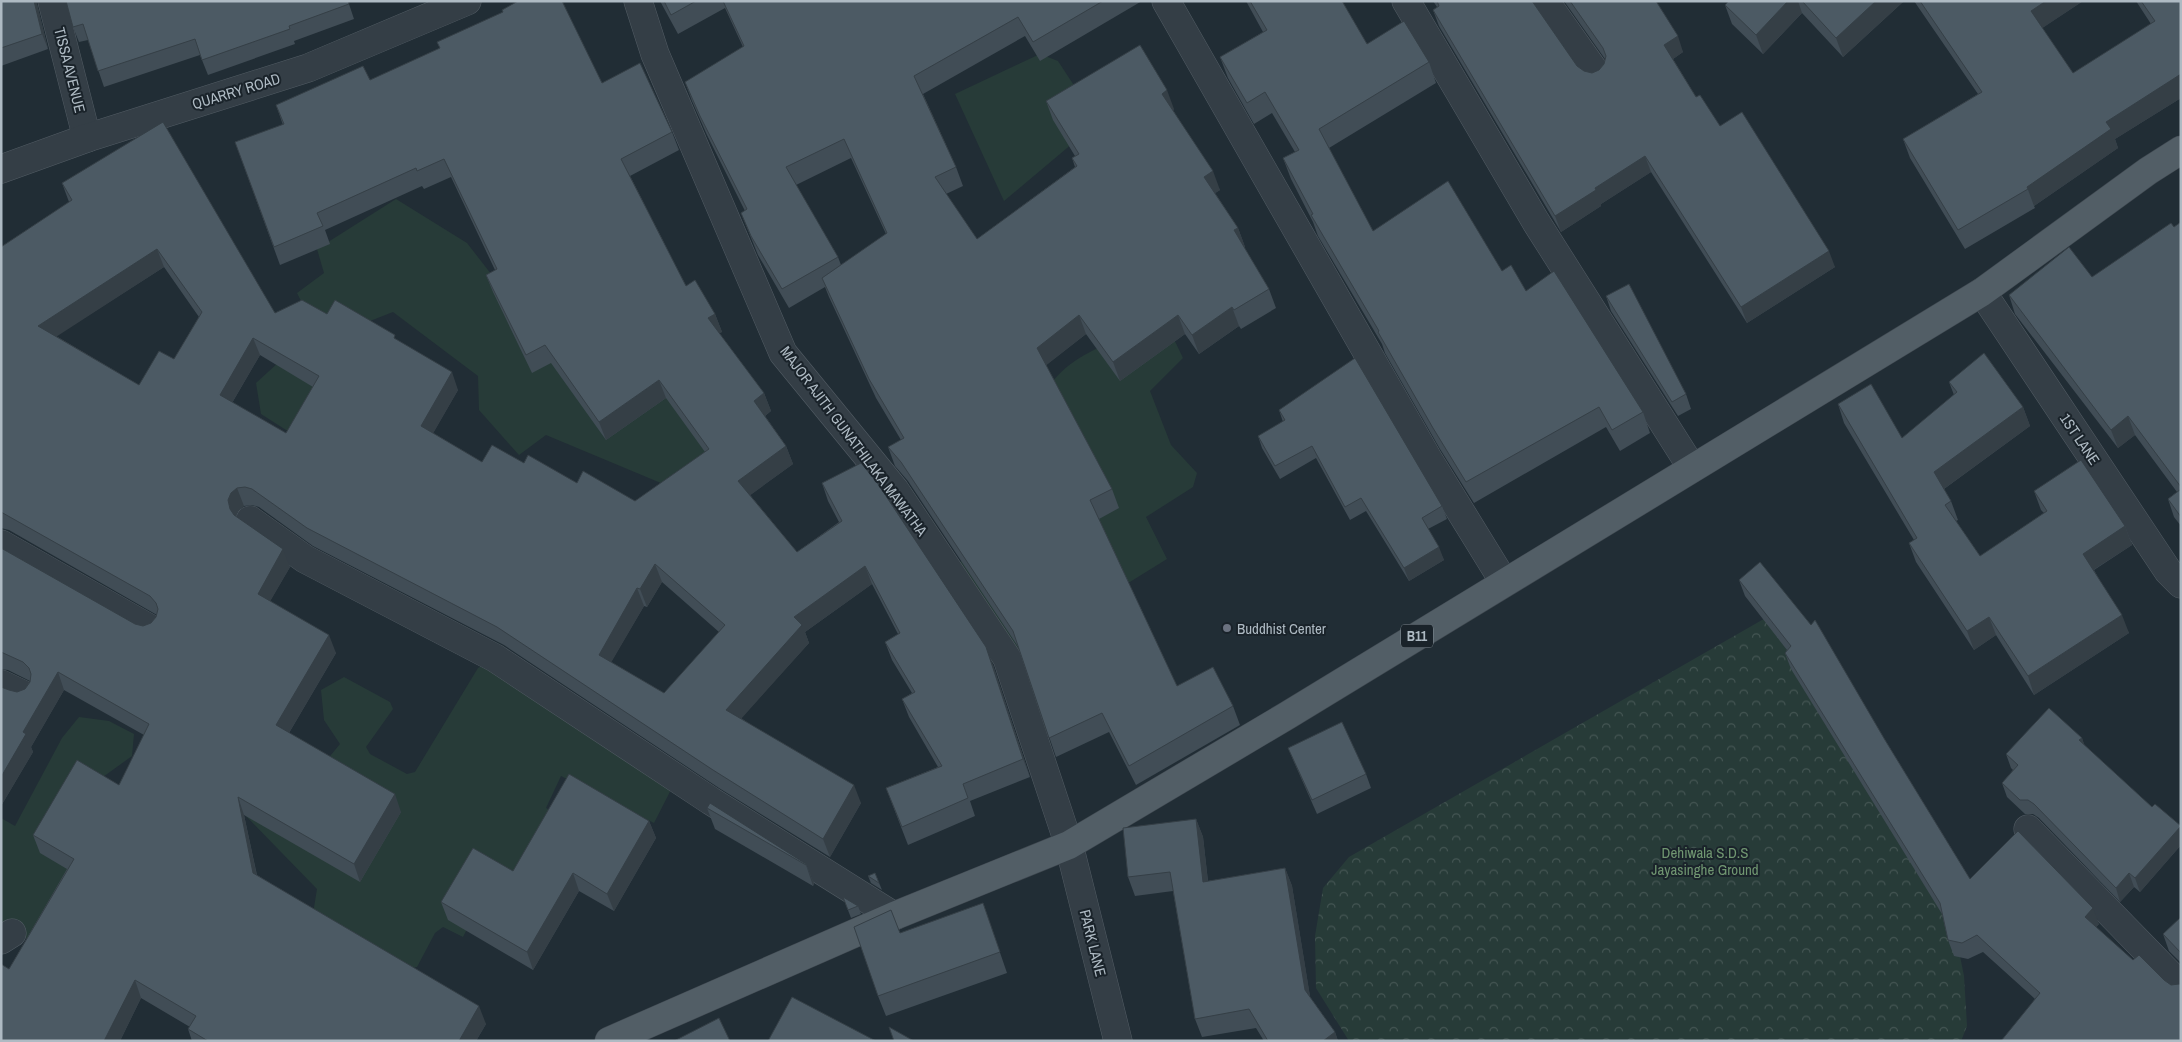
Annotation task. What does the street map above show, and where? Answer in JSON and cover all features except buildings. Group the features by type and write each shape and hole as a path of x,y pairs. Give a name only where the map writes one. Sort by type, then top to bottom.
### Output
{"main road":[{"name":"B11","path":"609,1041 894,916 1069,845 1279,720 1982,292 2148,171 2181,150"}],"street":[{"name":"TISSA AVENUE","path":"52,1 87,138"},
{"name":"QUARRY ROAD","path":"1,169 87,138 308,68 467,1"},
{"name":"MAJOR AJITH GUNATHILAKA MAWATHA","path":"638,1 655,54 783,353 895,490 1002,648 1007,658 1069,845"},
{"path":"1166,1 1427,457 1504,582"},
{"path":"1406,1 1536,222 1692,468"},
{"path":"1545,1 1596,73"},
{"name":"1ST LANE","path":"1982,292 2168,570 2181,584"},
{"path":"250,520 305,559 495,658 710,801 894,916"},
{"path":"1,544 149,628"},
{"path":"2028,828 2181,986"},
{"name":"PARK LANE","path":"1069,845 1118,1041"}],"green space":[{"path":"1040,54 1058,61 1077,90 1073,143 1004,201 955,94"},
{"path":"396,199 467,243 555,356 624,325 728,451 668,486 546,435 519,455 479,410 478,376 393,312 370,321 297,437 261,414 256,383 315,329 297,293 324,273 317,249"},
{"path":"1134,333 1172,335 1183,358 1150,391 1171,445 1197,473 1193,487 1146,517 1167,559 1007,658 948,569 1034,519 1052,382 1079,358"},
{"name":"Dehiwala S.D.S Jayasinghe Ground","path":"1769,616 1785,647 1952,917 1964,976 1967,1026 1961,1041 1349,1041 1316,988 1315,936 1323,888 1349,857"},
{"path":"495,658 677,778 654,823 561,776 546,808 572,822 469,925 463,937 443,927 435,933 417,967 396,970 310,932 317,889 243,813 326,761 340,744 324,720 321,690 344,677 390,702 393,709 366,747 370,754 407,774 415,772 478,668"},
{"path":"79,717 109,721 134,734 132,756 78,795 56,948 12,933 1,940 1,818 15,826 62,738"}],"place":[{"name":"Buddhist Center","path":"1227,628"}]}
